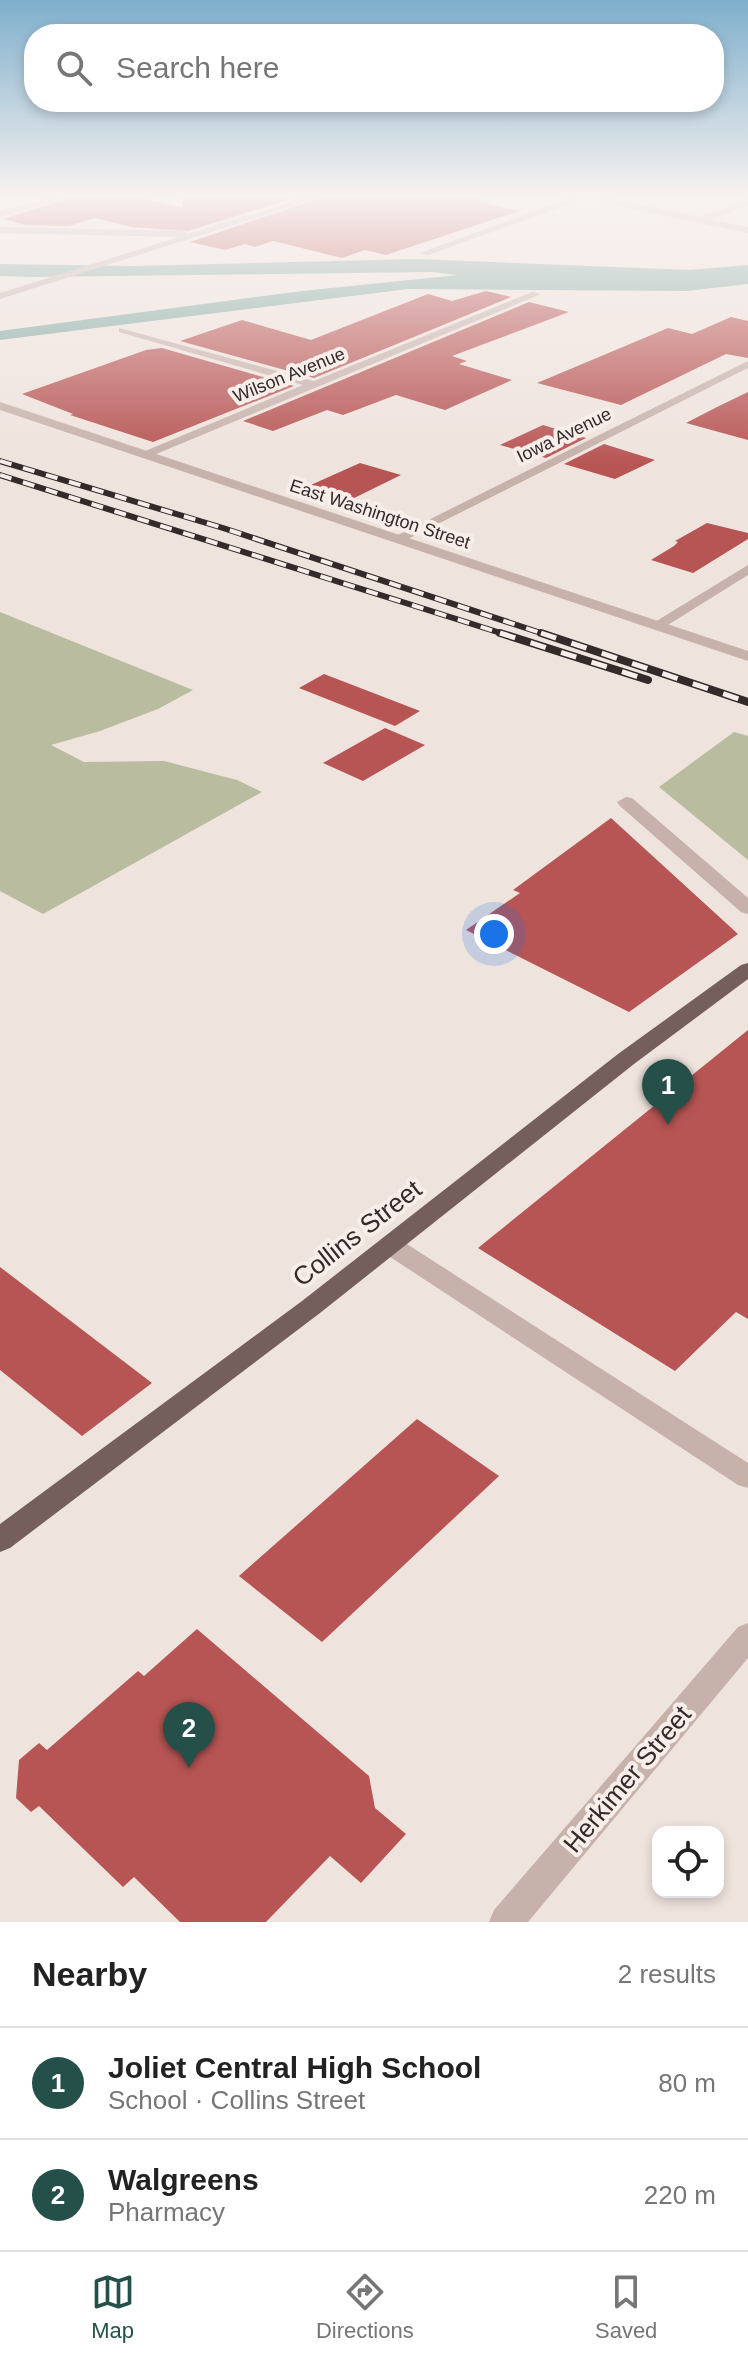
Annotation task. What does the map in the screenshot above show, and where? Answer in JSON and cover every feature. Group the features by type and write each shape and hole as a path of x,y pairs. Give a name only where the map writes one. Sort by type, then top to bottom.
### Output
{"main road":[{"name":"Collins Street","path":"0,1540 390,1245 626,1059 748,969"}],"street":[{"path":"0,296 33,286"},
{"name":"Wilson Avenue","path":"144,454 536,294"},
{"path":"123,330 313,384"},
{"name":"Iowa Avenue","path":"397,539 748,364"},
{"name":"East Washington Street","path":"0,406 748,656"},
{"path":"658,625 748,569"},
{"path":"626,802 748,908"},
{"path":"390,1245 748,1477"},
{"name":"Herkimer Street","path":"506,1922 748,1636"}],"green space":[{"path":"0,612 193,690 158,709 51,745 84,762 164,761 237,780 262,792 43,914 0,891"},
{"path":"734,732 748,736 748,860 659,787"}],"water":[{"path":"354,286 733,286 687,291 408,289 0,340 0,331"}],"building":[{"path":"486,291 511,297 314,378 180,341 242,320 311,340 428,294 452,301"},
{"path":"529,302 569,312 452,356 467,361 459,364 512,380 445,410 396,395 343,415 327,410 273,431 243,421"},
{"path":"731,317 748,321 748,358 726,354 621,405 537,383 668,328 692,334"},
{"path":"162,348 294,386 153,442 70,415 73,414 22,394 146,350"},
{"path":"748,392 748,440 686,423 717,407"},
{"path":"543,425 586,438 546,458 500,445"},
{"path":"604,444 655,460 615,479 564,464"},
{"path":"360,463 401,475 346,502 304,488"},
{"path":"707,523 748,533 748,539 693,573 651,560 674,546 678,542 675,541"},
{"path":"324,674 420,711 395,726 299,688"},
{"path":"385,728 425,745 363,781 323,763"},
{"path":"611,818 738,934 629,1012 466,930 520,893 513,890"},
{"path":"748,1030 748,1319 736,1312 675,1371 478,1248"},
{"path":"0,1267 152,1383 82,1436 0,1370"},
{"path":"417,1419 499,1476 322,1642 239,1576"},
{"path":"197,1629 369,1776 375,1808 406,1834 361,1883 330,1856 266,1922 180,1922 134,1877 123,1887 39,1806 31,1812 16,1798 19,1760 39,1743 47,1750 138,1671 144,1676"}],"railway":[{"path":"0,461 223,528 547,635"},
{"path":"0,475 507,635"},
{"path":"500,633 648,680"},
{"path":"541,633 547,635"},
{"path":"547,635 748,702"}],"place":[{"name":"Joliet Central High School","path":"668,1125"},
{"name":"Walgreens","path":"189,1768"}]}
